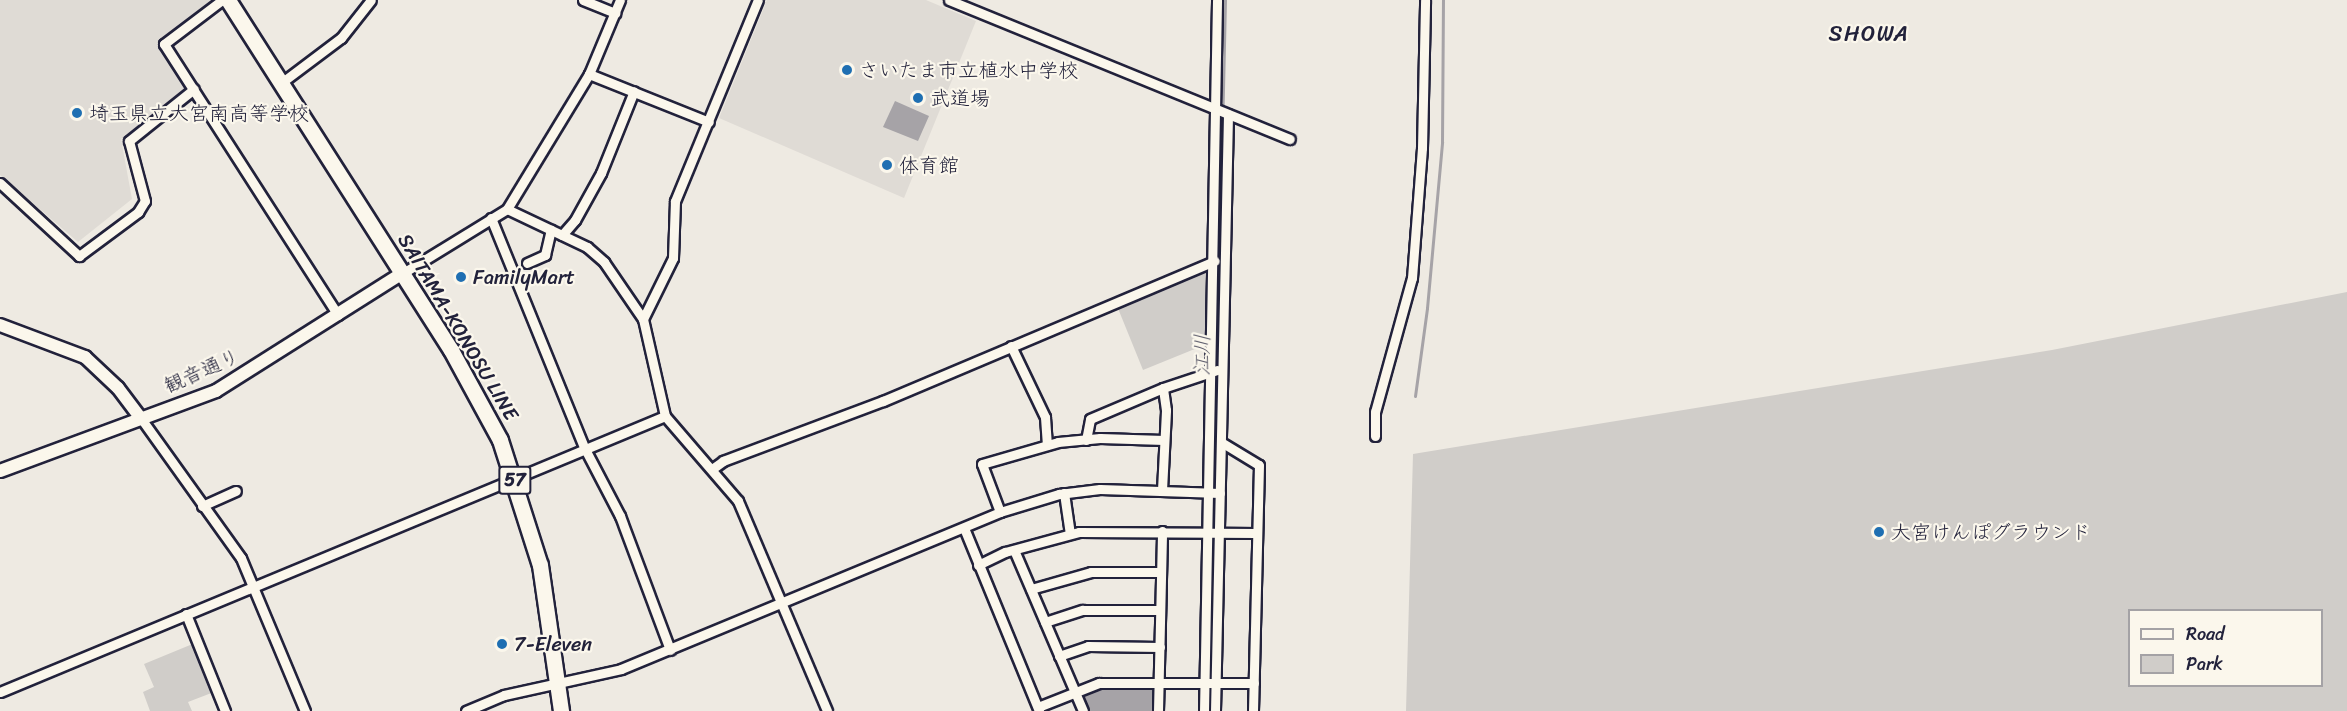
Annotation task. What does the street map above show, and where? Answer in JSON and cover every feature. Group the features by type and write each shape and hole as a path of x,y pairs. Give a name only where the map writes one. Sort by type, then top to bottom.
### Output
{"main road":[{"name":"SAITAMA-KONOSU LINE","path":"228,0 481,399 514,477 540,565 561,711"}],"street":[{"path":"222,0 164,44 338,315"},
{"path":"281,83 341,38 371,0"},
{"path":"583,0 615,13"},
{"path":"403,273 507,209 589,74 620,0"},
{"path":"643,319 673,258 675,201 758,0"},
{"path":"949,0 1290,139"},
{"path":"1204,711 1210,682 1223,112 1217,0"},
{"path":"1375,436 1375,412 1412,278 1422,148 1425,0"},
{"path":"589,74 709,122"},
{"path":"0,183 79,256 138,212 145,201 129,141 194,89"},
{"path":"562,235 576,220 601,173 634,92"},
{"path":"1214,493 1221,442 1215,261 1223,112"},
{"path":"507,209 586,247 604,262 643,319 665,416 738,501 827,711"},
{"path":"491,218 585,448 620,516 670,650"},
{"path":"527,263 545,255 551,230"},
{"path":"712,470 723,461 861,410 1215,261"},
{"name":"観音通り","path":"0,471 140,417 195,400 240,379 403,273"},
{"path":"1,327 84,357 118,388 241,558 305,711"},
{"path":"1011,346 1045,417 1047,445"},
{"path":"1086,440 1090,419 1163,388 1217,370"},
{"path":"1162,490 1163,388"},
{"path":"0,692 253,585 665,416"},
{"path":"1000,512 982,464 1047,445 1086,440 1164,440"},
{"path":"1221,442 1260,465 1253,711"},
{"path":"466,711 504,695 621,669 670,650 781,600 1000,512 1064,493 1100,489 1214,493"},
{"path":"202,506 236,491"},
{"path":"1064,493 1070,534"},
{"path":"964,528 1039,709 1099,683 1254,683"},
{"path":"978,565 1014,550 1070,534 1162,531 1257,533"},
{"path":"1158,711 1162,531"},
{"path":"1014,550 1083,711"},
{"path":"1030,589 1091,572 1161,572"},
{"path":"1045,622 1083,610 1160,610"},
{"path":"186,614 225,711"},
{"path":"1059,656 1088,646 1160,647"},
{"path":"1210,682 1215,711"}],"shaded area":[{"name":"埼玉県立大宮南高等学校","path":"0,0 216,0 158,42 187,88 121,139 132,199 78,242 0,175"},
{"name":"さいたま市立植水中学校","path":"767,0 926,0 976,21 904,198 719,118"},
{"path":"895,101 929,116 918,141 883,127"},
{"path":"1099,689 1152,690 1152,711 1088,711 1082,695"}],"green space":[{"path":"1210,266 1207,344 1143,370 1117,306"},
{"name":"大宮けんぽグラウンド","path":"2347,292 2347,711 1406,711 1413,454 2052,350"},
{"path":"195,643 214,692 188,702 192,711 150,711 143,692 154,687 144,664"}],"waterway":[{"name":"江川","path":"1209,711 1225,0"},
{"path":"1415,396 1427,308 1442,142 1443,0"}],"place":[{"name":"さいたま市立植水中学校","path":"847,70"},
{"name":"武道場","path":"918,98"},
{"name":"埼玉県立大宮南高等学校","path":"77,113"},
{"name":"体育館","path":"887,165"},
{"name":"FamilyMart","path":"461,277"},
{"name":"大宮けんぽグラウンド","path":"1879,532"},
{"name":"7-Eleven","path":"502,644"}],"district":[{"name":"SHOWA","path":"1869,34"}]}
